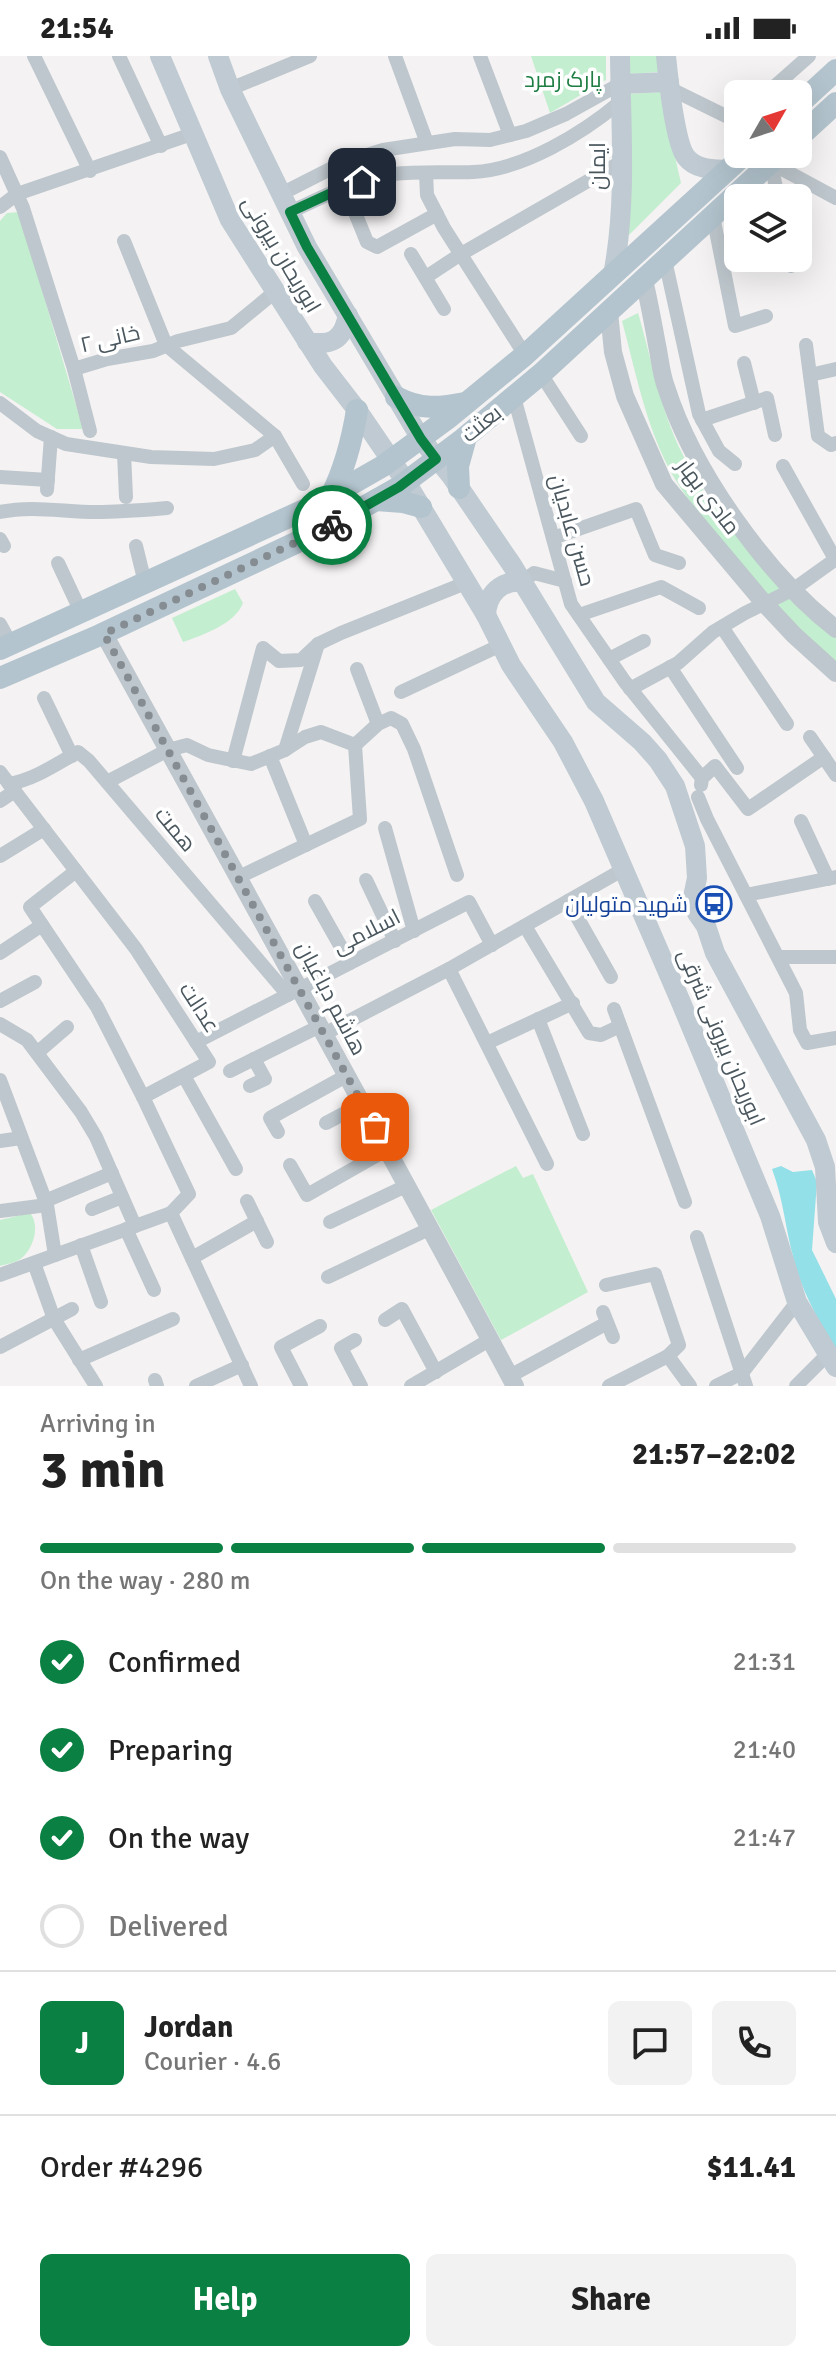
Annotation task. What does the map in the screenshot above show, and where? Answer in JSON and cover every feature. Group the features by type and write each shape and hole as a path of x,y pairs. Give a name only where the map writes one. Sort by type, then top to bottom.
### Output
{"main road":[{"name":"ابوریحان بیرونی","path":"160,56 230,220 323,366 406,482"},
{"name":"ابوریحان بیرونی","path":"218,56 230,89 307,247 421,439 436,459"},
{"name":"ایمان","path":"613,275 619,242 620,56"},
{"path":"666,56 677,131 686,157 702,168 728,170"},
{"path":"812,92 836,70"},
{"path":"620,93 670,85"},
{"path":"812,125 836,103"},
{"name":"بعثت","path":"0,678 104,634 323,530 406,482 541,374 765,168"},
{"name":"بعثت","path":"4,639 81,612 145,583 331,496 391,460 525,355 728,170"},
{"path":"307,342 323,345 338,338 345,330 348,315"},
{"path":"396,397 422,407 441,408 467,403"},
{"path":"331,496 351,447 357,410"},
{"path":"459,488 458,466 466,437"},
{"name":"ابوریحان بیرونی شرقی","path":"436,459 522,582 596,702 642,742 689,801 697,878 693,897 697,913 706,926 715,953 828,1156 825,1167 828,1222 836,1243"},
{"name":"ابوریحان بیرونی شرقی","path":"406,482 468,582 511,665 563,742 594,801 770,1216 797,1302 832,1361"},
{"path":"376,500 421,507"},
{"path":"486,615 494,592 504,584 522,582"}],"street":[{"path":"34,56 90,171"},
{"path":"119,56 161,146"},
{"path":"230,89 310,56"},
{"path":"395,56 427,143"},
{"path":"480,56 510,135"},
{"path":"782,80 809,56"},
{"path":"670,85 724,114"},
{"path":"286,203 342,163 383,150 455,139 490,140 526,131 620,93"},
{"path":"286,203 395,174 474,172 509,165 543,152 598,121 620,93"},
{"path":"0,207 17,194 192,134"},
{"name":"خانی ۲","path":"0,157 17,194 74,369 107,359 153,351 231,328 276,291"},
{"path":"426,277 621,162"},
{"path":"791,168 836,198"},
{"path":"426,173 427,195 437,214 525,355"},
{"path":"345,188 367,242 377,247 437,214"},
{"path":"713,216 735,326 766,316"},
{"path":"124,241 166,345 275,436 303,484"},
{"path":"411,254 444,309"},
{"path":"665,260 699,414 719,451 735,464"},
{"name":"مادی بهار","path":"644,280 665,385 687,442 736,522 774,568 819,616 836,629"},
{"name":"مادی بهار","path":"609,312 613,352 625,396 664,484 764,603 836,673"},
{"path":"806,345 818,436 831,445 836,443"},
{"path":"744,363 754,403"},
{"path":"74,369 90,431"},
{"path":"810,375 836,369"},
{"path":"541,374 581,436"},
{"name":"حسن عابدیان","path":"514,397 571,604 630,689 702,778"},
{"path":"702,420 767,398 775,435"},
{"path":"0,403 37,431 66,444 151,457 214,459 255,450 275,436"},
{"path":"0,477 48,485 51,437"},
{"path":"124,453 126,497"},
{"path":"630,689 670,667 722,627 794,589 835,559 783,466"},
{"path":"0,512 11,509 95,512 167,508"},
{"path":"553,538 636,509 655,555 679,563"},
{"path":"136,546 145,583"},
{"path":"58,563 81,612"},
{"path":"522,582 534,573 565,581"},
{"path":"233,761 263,648 279,661 301,660 318,644 468,582"},
{"path":"579,615 661,587 699,608"},
{"path":"722,627 787,724"},
{"name":"هاشم دباغیان","path":"104,634 239,877 294,992 322,1030 512,1381"},
{"path":"609,659 644,641"},
{"path":"285,750 318,644"},
{"path":"401,692 501,645"},
{"path":"670,667 737,768"},
{"path":"357,669 378,724"},
{"path":"0,801 8,782 23,781 72,756 44,698"},
{"path":"355,745 378,724 391,718 402,724 414,749 457,875"},
{"path":"107,782 168,750 187,745 208,755 251,764 321,732 355,745"},
{"path":"810,737 836,775"},
{"path":"239,877 360,819 355,745"},
{"name":"همت","path":"72,756 78,752 89,761 294,992"},
{"path":"270,756 306,845"},
{"path":"824,757 748,809 715,766 702,778 689,801 707,819 779,957 796,993 800,1030 807,1043 836,1038"},
{"name":"عدالت","path":"8,782 136,949 209,1062 143,1097"},
{"path":"746,895 832,878 801,821"},
{"path":"385,828 414,931"},
{"path":"0,856 44,829"},
{"path":"230,1071 449,969 624,869"},
{"path":"0,1275 171,1213 189,1194 97,1007 30,907 76,871"},
{"path":"366,880 395,941"},
{"path":"315,901 350,963"},
{"path":"568,901 611,977"},
{"name":"اسلامی","path":"196,1042 469,902 492,945"},
{"path":"0,953 42,925"},
{"path":"525,926 589,1033 601,1035 620,1026"},
{"path":"779,957 836,957"},
{"path":"449,969 547,1164"},
{"path":"0,1001 35,982"},
{"path":"487,1043 573,1003"},
{"path":"614,1009 685,1202"},
{"path":"538,1019 583,1134"},
{"path":"0,1024 27,1040 38,1052 96,1137 122,1197 130,1228 154,1290"},
{"path":"38,1052 67,1027"},
{"path":"250,1086 265,1079 254,1059"},
{"path":"184,1076 236,1169"},
{"path":"278,1132 270,1118 346,1076"},
{"path":"0,1080 46,1203 55,1255"},
{"path":"326,1123 362,1104"},
{"path":"0,1141 21,1138"},
{"path":"290,1165 307,1195 388,1149"},
{"path":"0,1211 46,1203 112,1173"},
{"path":"330,1222 408,1185"},
{"path":"92,1209 122,1197"},
{"path":"247,1201 267,1242"},
{"path":"171,1213 251,1386"},
{"path":"192,1258 257,1221"},
{"path":"328,1277 431,1228"},
{"path":"697,1237 744,1379"},
{"path":"81,1245 101,1302"},
{"path":"34,1263 54,1319 96,1386"},
{"path":"606,1285 655,1274 679,1345 668,1356 609,1386"},
{"path":"744,1379 755,1353 797,1302"},
{"path":"0,1347 72,1309"},
{"path":"385,1320 402,1309 433,1378"},
{"path":"79,1360 173,1319"},
{"path":"512,1381 578,1331 608,1324"},
{"path":"301,1386 281,1347 320,1325"},
{"path":"411,1386 433,1378 491,1339"},
{"path":"355,1340 341,1348 361,1386"},
{"path":"668,1356 690,1386"},
{"path":"796,1386 832,1361"},
{"path":"196,1386 242,1365"},
{"path":"716,1386 744,1379"}],"green space":[{"name":"پارک زمرد","path":"531,56 606,56 606,80 550,113"},
{"path":"628,56 659,56 659,72 627,74"},
{"path":"660,92 681,183 629,235 628,94"},
{"path":"19,212 83,429 57,429 0,392 0,221 7,213"},
{"path":"638,313 662,403 683,455 716,508 783,589 766,597 705,522 672,474 648,419 622,321"},
{"path":"235,589 243,603 233,617 218,628 183,642 172,618"},
{"path":"792,595 836,636 836,666 775,604"},
{"path":"516,1166 523,1178 533,1174 588,1292 501,1340 431,1210"},
{"path":"30,1213 35,1231 28,1251 19,1260 0,1266 0,1220"}],"water":[{"path":"781,1166 793,1172 812,1170 817,1182 812,1250 836,1299 836,1352 797,1272 772,1169"}],"way so far":[{"path":"332,525 104,634 375,1127"}],"place":[{"name":"شهید متولیان","path":"714,904"}],"route":[{"path":"332,525 399,487 436,459 421,439 307,247 290,212 362,182"}]}
